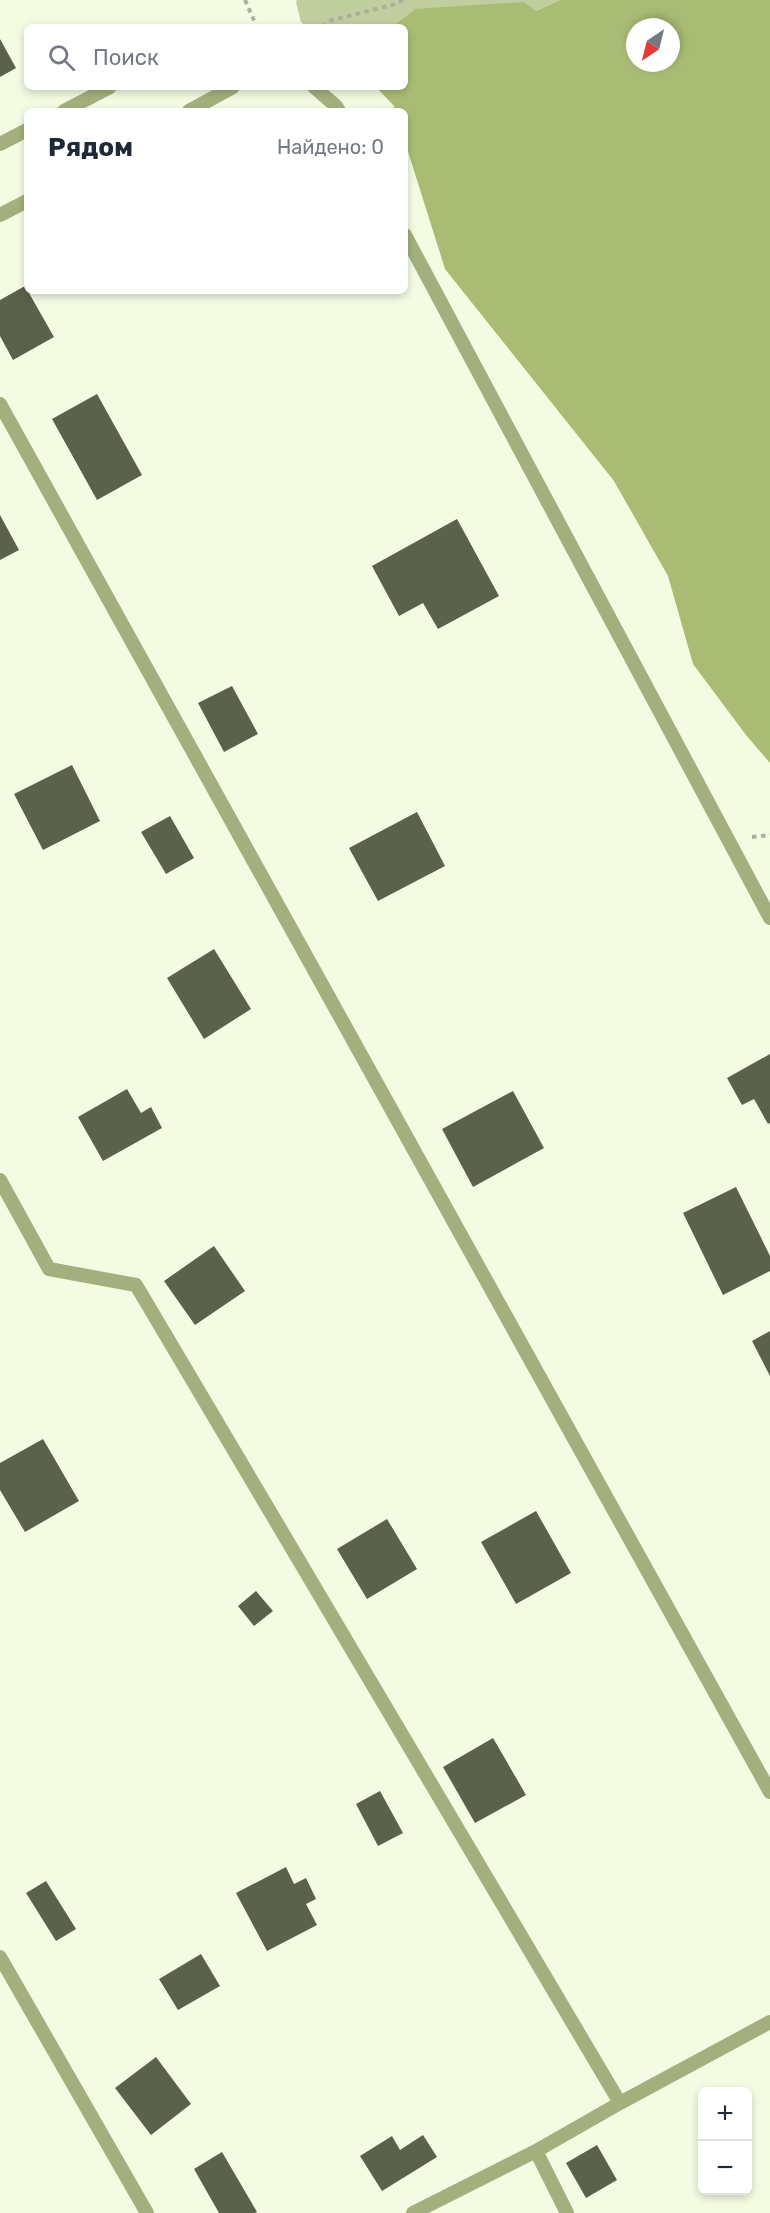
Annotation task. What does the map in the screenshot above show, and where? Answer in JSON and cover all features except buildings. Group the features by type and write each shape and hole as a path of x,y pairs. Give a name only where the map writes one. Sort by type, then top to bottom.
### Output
{"lane":[{"path":"70,108 104,90"},
{"path":"194,108 228,90"},
{"path":"318,90 338,108"},
{"path":"0,144 24,132"},
{"path":"0,215 24,203"},
{"path":"408,241 770,918"},
{"path":"0,404 770,1792"},
{"path":"0,1180 49,1269 136,1285 620,2103"},
{"path":"0,1957 147,2213"},
{"path":"413,2213 536,2151 770,2022"},
{"path":"536,2151 567,2213"}],"path":[{"path":"245,0 256,24"},
{"path":"326,24 329,21 392,5 403,0"}],"green space":[{"path":"297,0 560,0 536,11 415,9 395,24 303,24"},
{"path":"560,0 770,0 770,763 693,664 668,576 614,481 445,269 408,152 408,108 394,108 379,90 408,90 408,24 395,24 415,9 523,2 536,11"}]}
